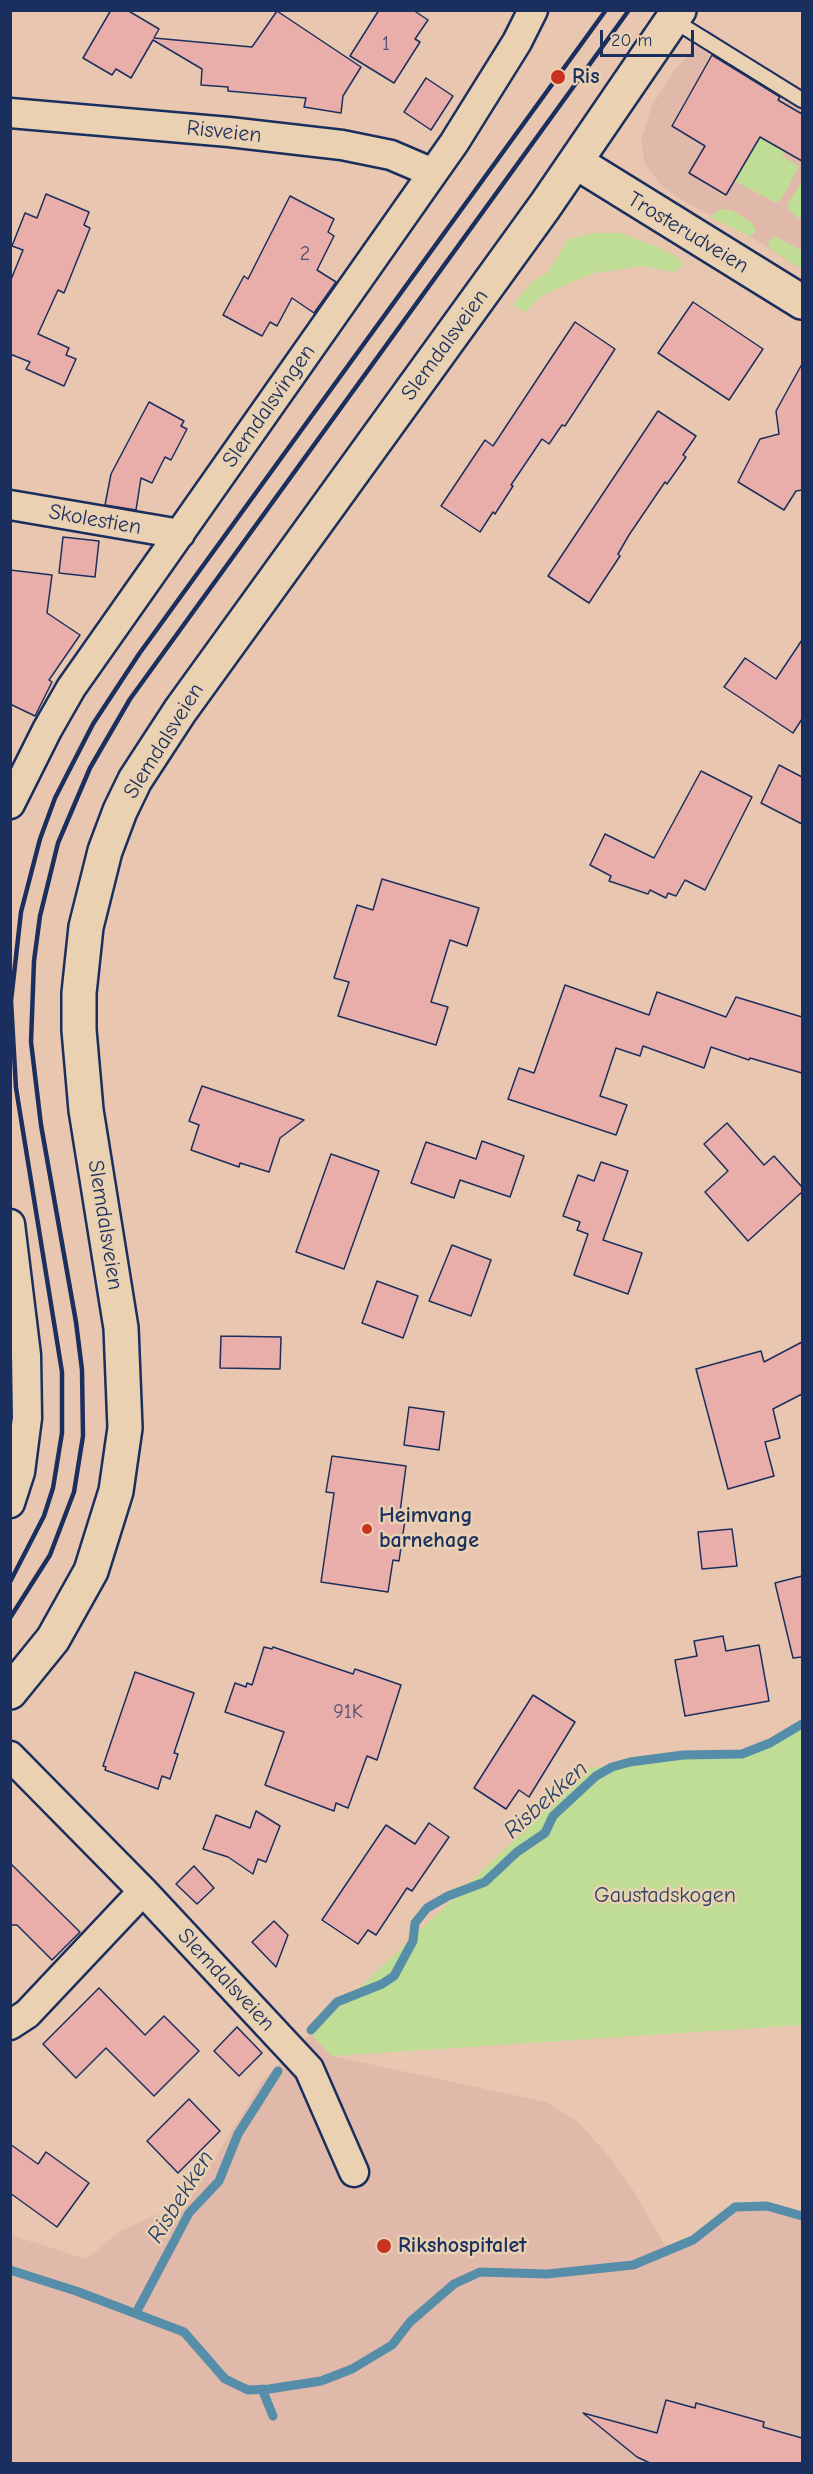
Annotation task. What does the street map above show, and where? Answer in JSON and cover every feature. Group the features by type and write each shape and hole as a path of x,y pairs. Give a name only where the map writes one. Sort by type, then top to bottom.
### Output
{"main road":[{"name":"Slemdalsveien","path":"10,1692 53,1640 91,1571 116,1491 126,1428 121,1328 86,1110 79,1030 79,993 86,927 105,851 135,780 180,711 576,162 676,15"},
{"name":"Trosterudveien","path":"576,162 802,302"}],"street":[{"name":"Slemdalsvingen","path":"10,804 71,688 433,173 517,42 532,10"},
{"name":"Risveien","path":"10,113 229,132 342,145 392,155 433,173"},
{"name":"Skolestien","path":"10,505 180,534"},
{"path":"10,1224 26,1355 27,1407 20,1472 10,1503"},
{"name":"Slemdalsveien","path":"10,1756 143,1891 309,2069 354,2172"},
{"path":"10,2025 27,2014 143,1891"}],"lane":[{"path":"676,15 802,100"}],"shaded area":[{"path":"709,30 764,67 802,88 802,270 750,236 678,198 660,184 645,164 641,141 651,107 674,71"},
{"name":"Rikshospitalet","path":"311,2034 332,2056 546,2102 577,2121 606,2153 635,2193 668,2251 693,2240 735,2207 767,2206 802,2216 802,2463 11,2464 11,2235 86,2259 120,2231 154,2216 183,2210 263,2080"}],"green space":[{"path":"758,135 785,151 782,156 799,167 780,201 774,202 735,181"},
{"path":"802,181 800,219 789,211 787,205"},
{"path":"720,209 733,211 752,223 756,231 750,236 710,217"},
{"path":"595,233 621,233 678,257 683,264 675,272 643,266 594,273 542,295 525,312 513,305 532,282 548,272 568,239"},
{"path":"775,236 802,251 802,269 770,249 768,242"},
{"name":"Gaustadskogen","path":"802,1724 802,2025 332,2056 311,2034 590,1768 683,1755 742,1754 770,1743"}],"building":[{"path":"111,10 127,10 159,29 154,38 252,47 277,11 361,67 343,96 341,113 304,107 306,98 228,91 228,87 201,85 202,69 153,40 131,78 116,69 112,75 83,58"},
{"path":"379,10 413,10 428,20 415,39 420,42 394,83 350,56"},
{"path":"712,55 780,97 778,100 802,114 802,161 760,137 726,195 689,173 705,146 672,126"},
{"path":"426,78 453,96 431,130 404,112"},
{"path":"46,194 89,212 84,225 90,228 64,293 58,290 38,334 69,348 66,355 76,359 64,386 26,369 30,362 10,354 10,282 23,250 12,246 25,213 37,218"},
{"path":"290,196 334,219 328,232 334,236 317,270 336,282 314,313 292,298 277,326 270,322 262,336 223,315 244,276 248,279"},
{"path":"693,302 763,349 729,400 658,353"},
{"path":"575,322 615,349 565,426 562,425 549,444 542,439 511,485 513,486 495,514 493,512 480,532 441,506 485,440 493,446"},
{"path":"802,364 802,490 796,491 784,510 738,482 760,439 779,434 776,411"},
{"path":"149,402 184,421 181,426 187,429 171,460 165,457 152,483 141,478 136,510 105,505 111,474"},
{"path":"658,411 696,436 683,455 686,457 667,484 665,482 629,535 618,554 620,556 589,603 548,576"},
{"path":"63,537 99,541 95,577 59,573"},
{"path":"10,570 52,575 47,613 80,635 49,680 52,682 35,716 10,704"},
{"path":"802,640 802,719 793,733 724,687 745,658 776,679"},
{"path":"779,765 802,777 802,824 761,803"},
{"path":"701,771 752,797 705,890 685,880 676,896 668,893 666,898 650,890 648,894 609,881 611,876 590,865 605,834 654,858"},
{"path":"382,879 479,908 467,946 450,940 431,1002 448,1007 436,1045 338,1016 349,982 334,978 357,905 373,910"},
{"path":"565,985 649,1015 657,992 726,1017 736,997 802,1017 802,1073 750,1058 749,1060 711,1047 704,1068 643,1046 640,1056 616,1048 600,1096 627,1105 616,1135 508,1099 519,1068 534,1073"},
{"path":"202,1086 304,1120 280,1138 269,1172 240,1163 239,1167 191,1150 199,1125 189,1121"},
{"path":"727,1123 764,1165 774,1156 802,1187 802,1192 748,1241 705,1192 728,1171 704,1144"},
{"path":"482,1141 524,1156 510,1197 460,1180 454,1198 411,1183 426,1142 476,1159"},
{"path":"331,1154 379,1171 344,1269 296,1252"},
{"path":"601,1162 628,1171 603,1240 642,1253 628,1294 574,1275 588,1234 577,1230 580,1222 563,1216 578,1175 594,1181"},
{"path":"452,1245 491,1260 471,1316 429,1301"},
{"path":"377,1281 418,1296 403,1338 362,1323"},
{"path":"221,1336 281,1337 280,1369 220,1368"},
{"path":"802,1342 802,1394 773,1409 780,1438 765,1442 774,1476 728,1489 696,1369 761,1351 764,1362"},
{"path":"409,1407 444,1412 439,1450 404,1445"},
{"path":"332,1456 406,1466 400,1512 406,1513 399,1561 393,1560 388,1592 321,1582 334,1493 326,1492"},
{"path":"732,1529 737,1566 702,1569 698,1532"},
{"path":"802,1576 802,1657 793,1658 775,1583"},
{"path":"723,1636 726,1651 759,1645 769,1701 685,1716 675,1660 697,1656 694,1641"},
{"path":"264,1647 272,1649 273,1647 353,1674 355,1669 401,1685 377,1760 367,1756 348,1808 336,1803 334,1811 265,1785 284,1732 225,1712 235,1683 246,1687 247,1683 252,1685"},
{"path":"135,1672 194,1693 174,1753 178,1754 170,1779 162,1776 158,1789 105,1770 106,1767 103,1766"},
{"path":"533,1695 575,1722 529,1797 519,1790 506,1809 474,1788"},
{"path":"256,1811 280,1826 266,1862 258,1859 253,1874 228,1857 203,1849 216,1815 250,1828"},
{"path":"429,1823 449,1837 412,1891 407,1888 376,1935 368,1930 358,1944 322,1920 386,1825 415,1844"},
{"path":"10,1863 80,1932 52,1960 17,1925 10,1925"},
{"path":"194,1866 214,1888 197,1904 176,1884"},
{"path":"274,1921 288,1935 276,1967 252,1942"},
{"path":"99,1988 145,2035 164,2016 199,2051 154,2096 106,2048 76,2078 43,2044"},
{"path":"237,2027 262,2053 239,2076 214,2051"},
{"path":"189,2099 220,2131 178,2173 147,2141"},
{"path":"10,2144 38,2164 46,2152 89,2183 57,2227 10,2193"},
{"path":"666,2400 695,2408 696,2403 764,2422 763,2427 802,2438 802,2463 650,2463 637,2457 583,2413 657,2433"}],"waterway":[{"name":"Risbekken","path":"311,2030 337,2002 382,1984 394,1976 413,1941 415,1923 427,1908 448,1896 485,1882 517,1852 545,1833 553,1816 596,1776 612,1767 630,1762 683,1755 742,1754 770,1743 802,1724"},
{"name":"Risbekken","path":"136,2313 189,2213 219,2181 238,2134 278,2071"},
{"path":"10,2270 76,2291 184,2332 225,2379 248,2390 269,2389 321,2381 352,2369 392,2345 410,2322 454,2284 480,2272 547,2274 633,2265 693,2240 735,2207 767,2206 802,2216"},
{"path":"262,2389 273,2416"}],"railway":[{"path":"10,1582 44,1516 53,1488 62,1433 62,1372 16,1088 11,1001 21,912 40,839 55,798 93,724 139,654 606,10"},
{"path":"10,1618 50,1555 74,1492 83,1436 82,1370 76,1322 41,1125 31,1042 34,961 40,916 58,843 90,768 130,699 629,10"}],"place":[{"name":"Ris","path":"558,77"},
{"name":"Heimvang barnehage","path":"367,1529"},
{"name":"Rikshospitalet","path":"384,2246"}]}
